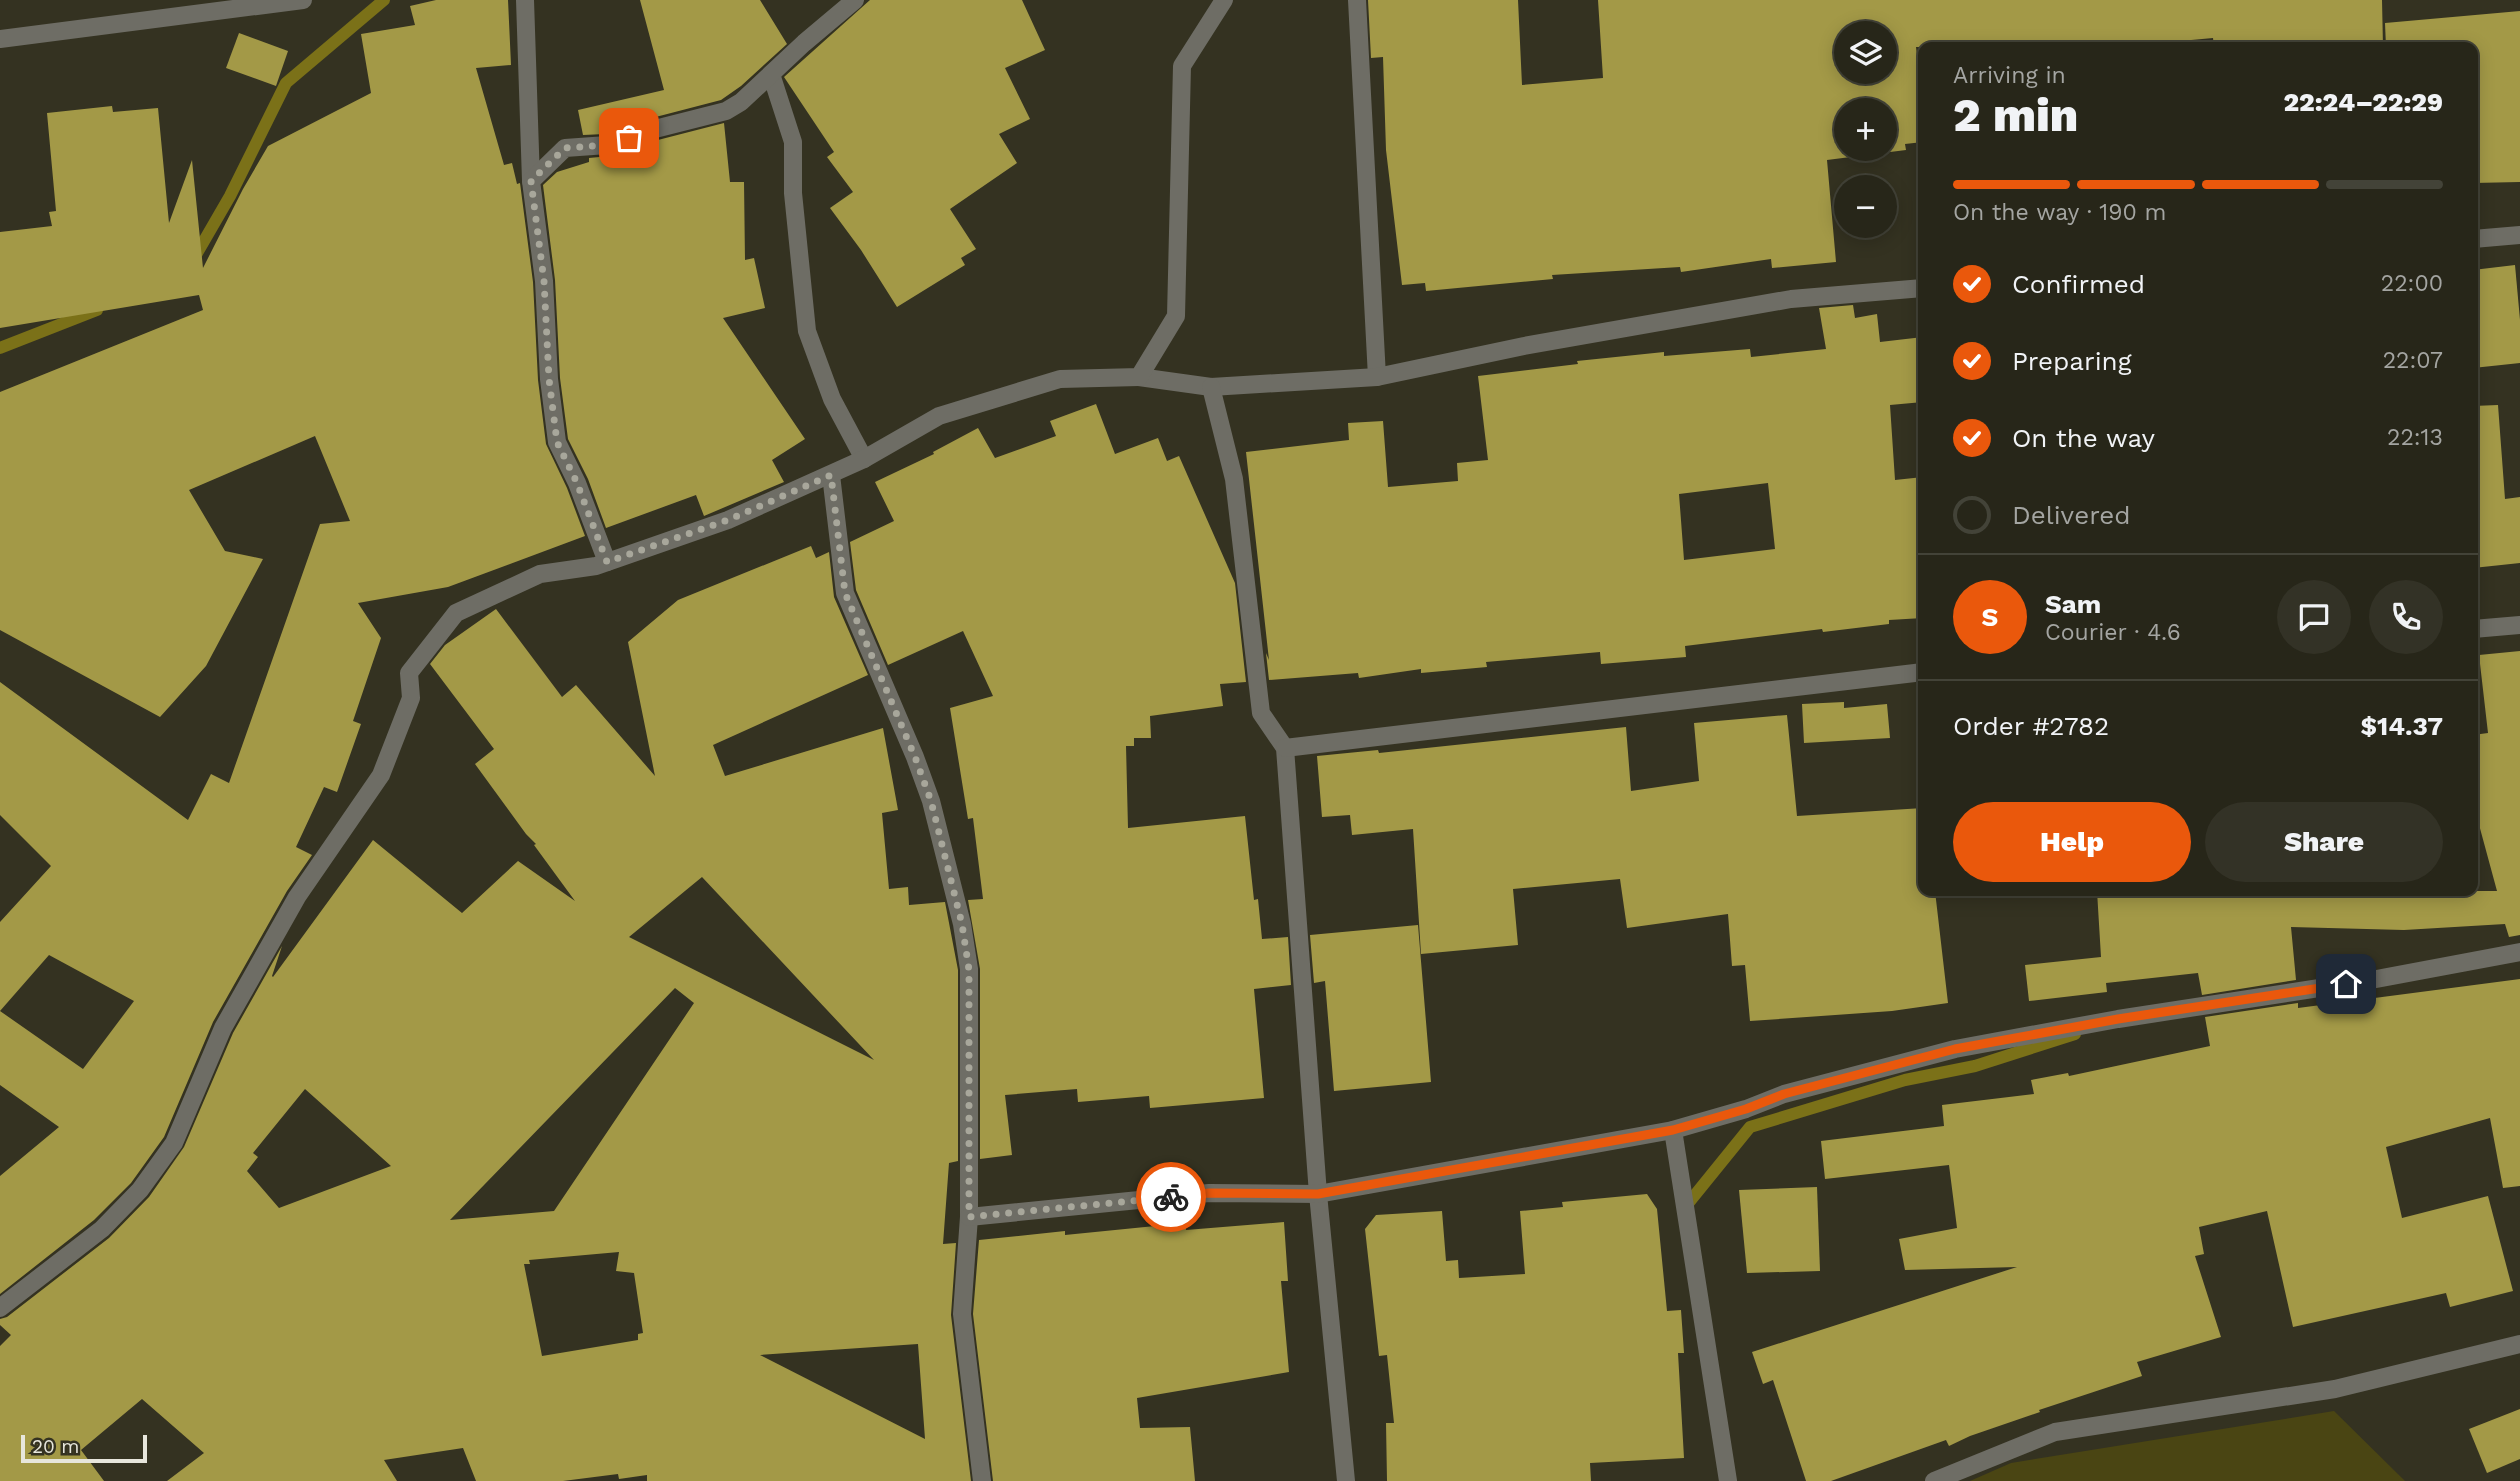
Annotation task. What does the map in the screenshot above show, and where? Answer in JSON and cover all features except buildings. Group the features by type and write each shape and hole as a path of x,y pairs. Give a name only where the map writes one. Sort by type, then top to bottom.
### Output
{"street":[{"path":"0,39 303,0"},
{"path":"525,0 531,181 544,281 549,379 557,442 577,483 607,562"},
{"path":"531,181 565,148 607,145 651,130 726,111 741,102 855,0"},
{"path":"1139,377 1176,316 1182,66 1224,0"},
{"path":"1357,0 1377,377"},
{"path":"771,74 793,142 793,193 807,331 832,398 864,459"},
{"path":"2478,239 2520,235"},
{"path":"0,1308 102,1229 141,1190 174,1143 223,1028 297,897 381,775 411,698 409,673 456,613 540,574 597,566 728,520 864,459 939,416 1060,379 1139,377 1211,387 1377,377 1524,346 1791,299 1918,288"},
{"path":"1211,387 1234,479 1261,713 1285,748 1318,1194 1346,1481"},
{"path":"831,475 845,593 931,801 962,924 969,970 969,1217 962,1314 982,1481"},
{"path":"2478,629 2520,625"},
{"path":"1285,748 1918,673"},
{"path":"969,1217 1209,1193 1318,1194 1673,1130 1746,1109 1784,1094 1955,1049 2118,1019 2371,980 2520,952"},
{"path":"1673,1130 1728,1481"},
{"path":"1934,1481 2055,1432 2335,1390 2520,1344"}],"shaded area":[{"path":"2334,1411 2405,1481 1970,1481 2011,1463"}],"waterway":[{"path":"193,260 230,196 286,83 384,0"},
{"path":"0,348 97,310"},
{"path":"1686,1206 1750,1127 1905,1080 1975,1066 2075,1034"}],"way so far":[{"path":"629,138 607,145 565,148 531,181 544,281 549,379 557,442 577,483 607,562 728,520 831,475 845,593 931,801 962,924 969,970 969,1217 1171,1197"}],"route":[{"path":"1171,1197 1209,1193 1318,1194 1673,1130 1746,1109 1784,1094 1955,1049 2118,1019 2346,984"}]}
